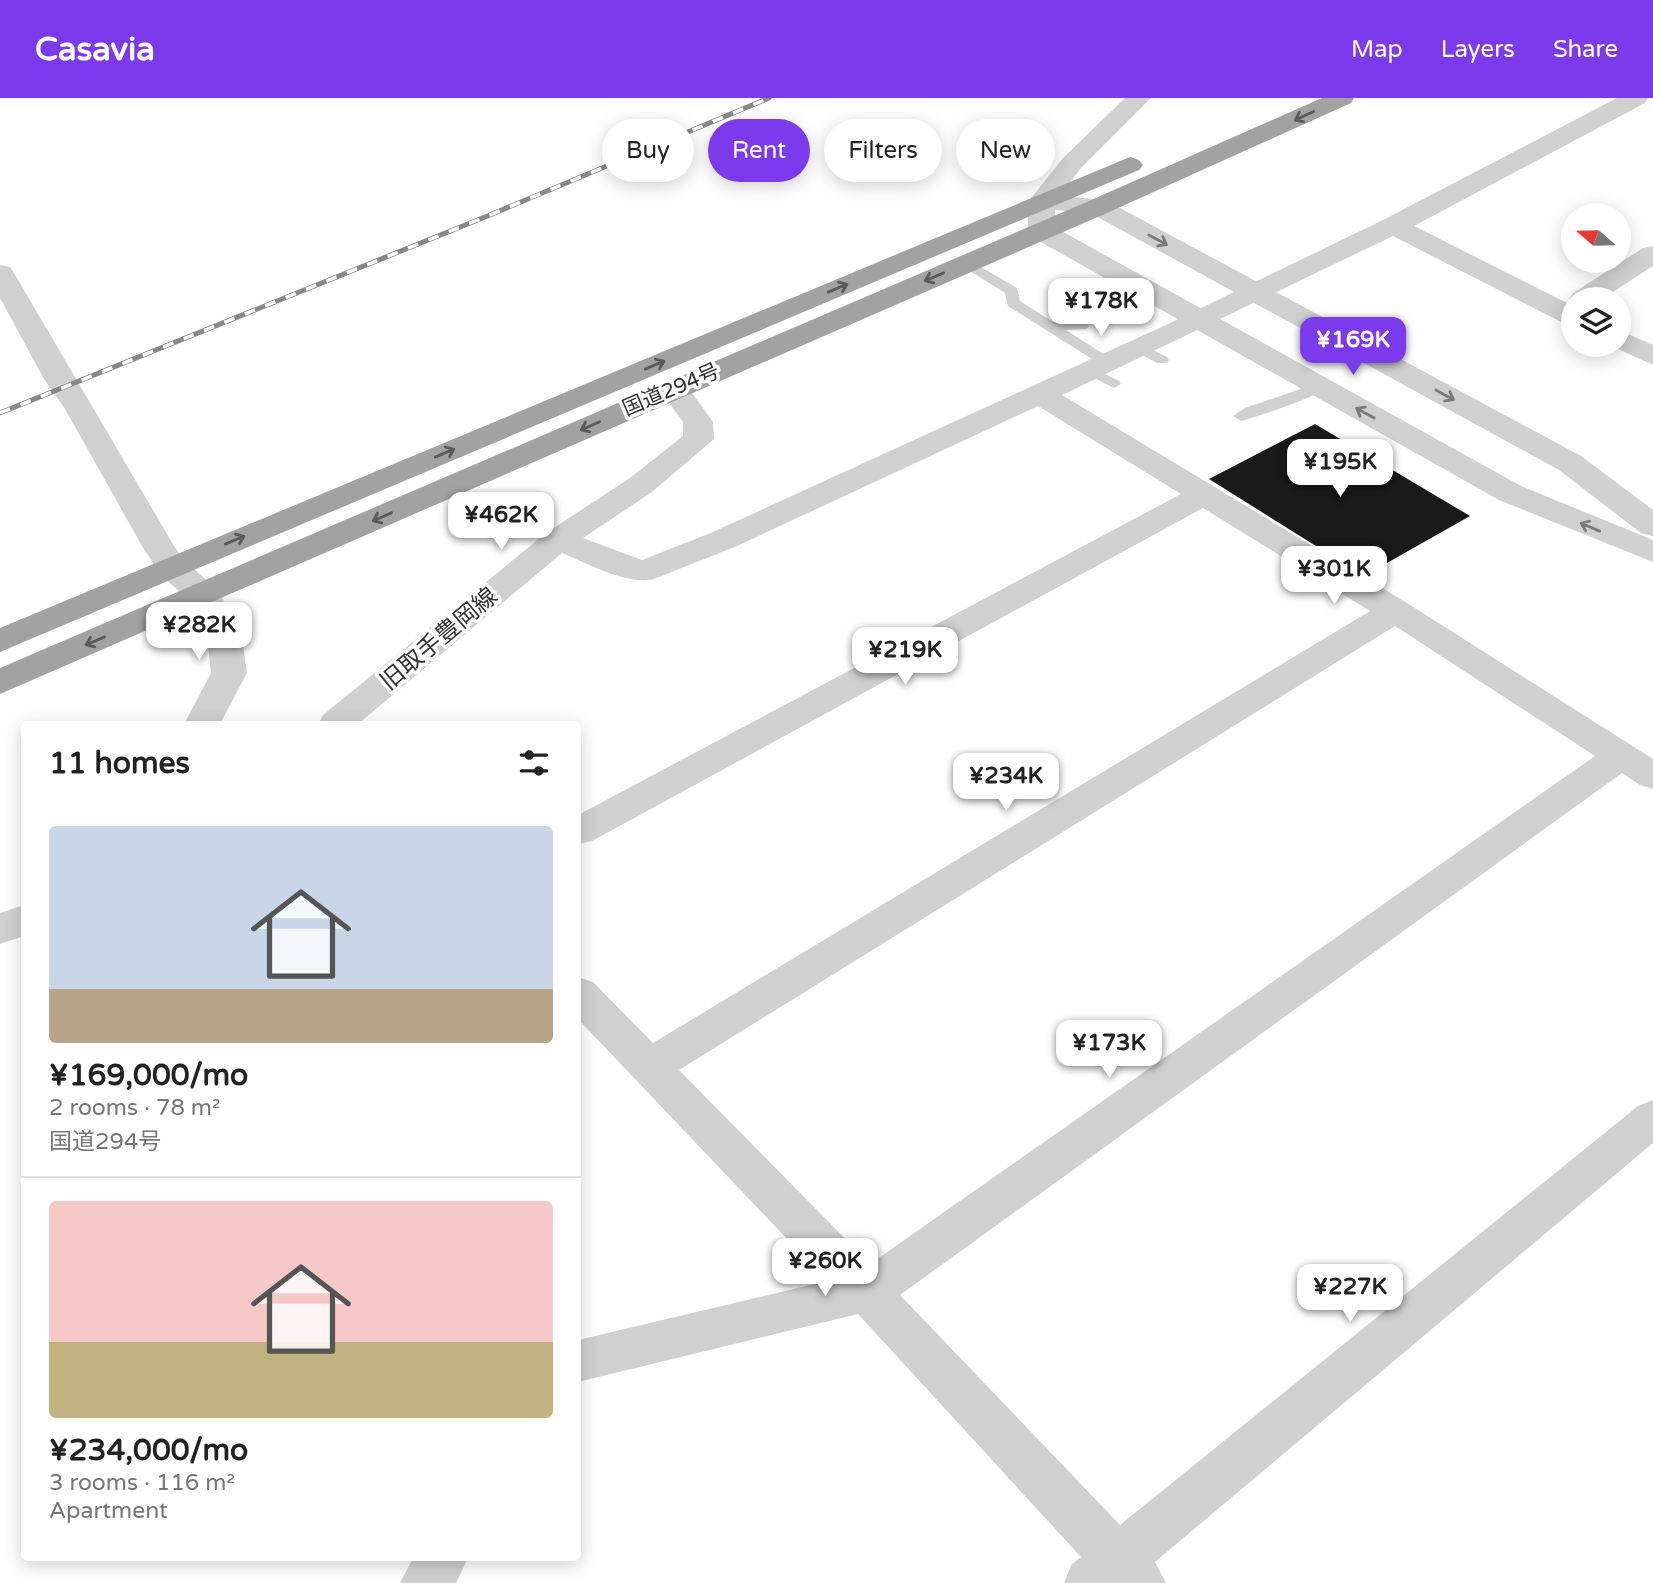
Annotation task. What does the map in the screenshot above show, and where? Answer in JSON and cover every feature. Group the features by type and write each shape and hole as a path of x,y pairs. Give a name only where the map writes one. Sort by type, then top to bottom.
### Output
{"highway":[{"path":"1171,148 1289,98"},
{"name":"国道294号","path":"0,641 172,567 1042,216 1098,207 1342,98"},
{"name":"国道294号","path":"0,682 967,264 1042,216 1147,158"}],"street":[{"path":"1139,98 1072,163 1042,216 1198,320 1510,493 1653,552"},
{"path":"558,540 642,572 724,539 1040,394 1151,354 1198,320 1393,226 1636,98"},
{"path":"1098,207 1570,463 1653,526"},
{"path":"1393,226 1561,303"},
{"path":"1604,287 1653,254"},
{"path":"0,273 59,379 80,408 172,567 203,595 222,625 229,673 204,721"},
{"path":"1631,345 1653,356"},
{"name":"旧取手豊岡線","path":"340,721 558,540 641,485 699,439 698,422 674,389"},
{"path":"581,1360 867,1292 1637,766 1395,611 1040,394"},
{"path":"581,829 1205,494"},
{"path":"649,1067 1395,611"},
{"path":"0,929 21,921"},
{"path":"581,996 867,1292 1116,1575 1653,1118"},
{"path":"426,1583 440,1561"}],"lane":[{"path":"967,264 1012,291 1013,303 1050,326 1104,373"},
{"path":"1050,326 1082,326"},
{"path":"1241,416 1300,398 1318,387"}],"building":[{"path":"1315,424 1470,516 1364,576 1209,479"}],"railway":[{"path":"0,413 485,217 769,98"}]}
